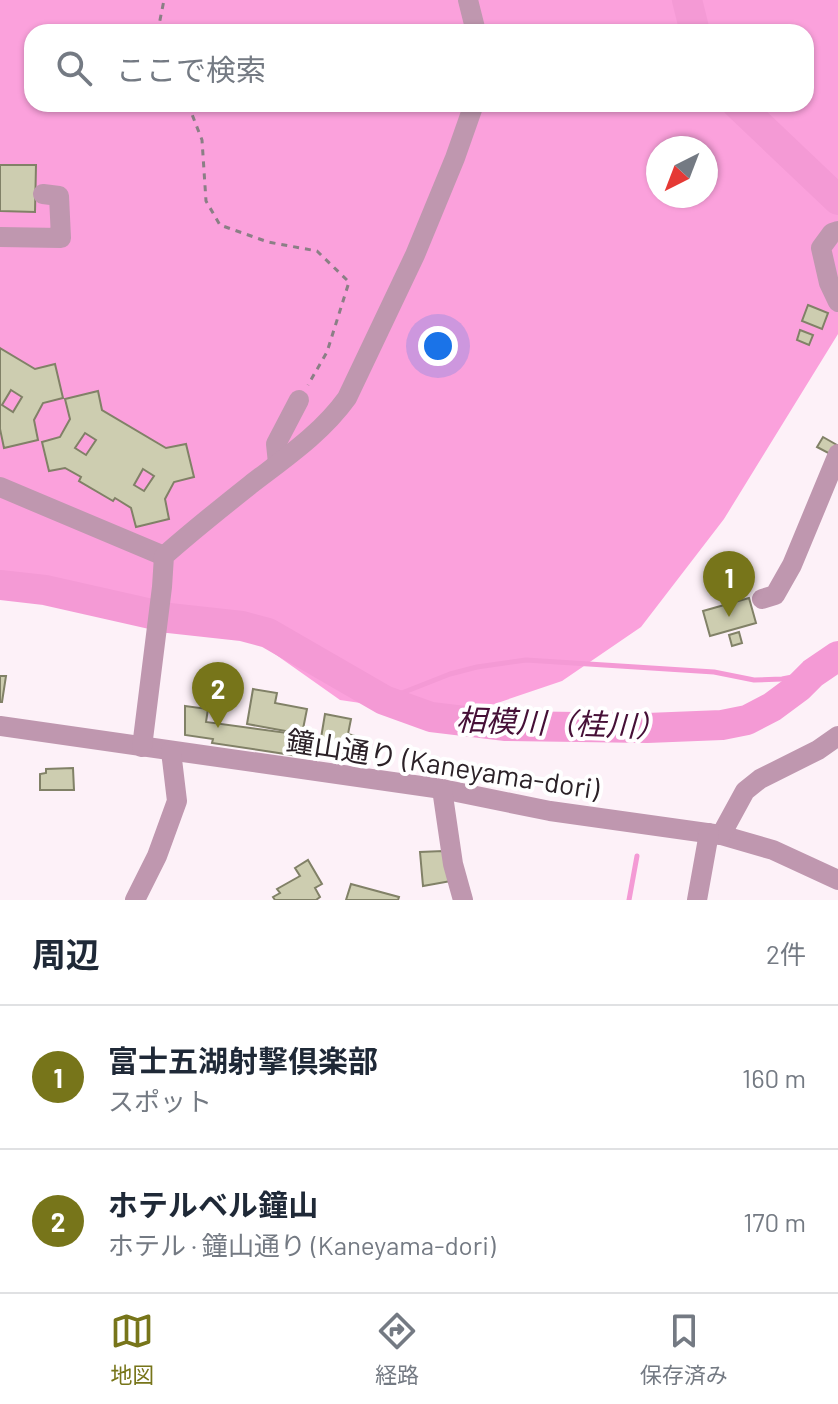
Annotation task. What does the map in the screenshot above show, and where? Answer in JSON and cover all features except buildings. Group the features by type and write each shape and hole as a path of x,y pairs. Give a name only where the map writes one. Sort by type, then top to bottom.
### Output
{"street":[{"path":"468,0 474,24"},
{"path":"142,747 164,556 314,436 333,418 347,398 415,255 471,112"},
{"path":"0,237 61,238 59,196 43,194"},
{"path":"835,232 821,248 829,283 838,302"},
{"path":"278,463 276,444 299,400"},
{"path":"762,599 775,595 792,565 838,454"},
{"path":"0,487 164,556"},
{"name":"鐘山通り (Kaneyama-dori)","path":"0,726 442,789 550,811 715,834 773,850 838,880"},
{"path":"697,900 715,834 745,791 760,779 838,737"},
{"path":"135,900 157,856 177,801 171,751"},
{"path":"442,789 453,864 463,900"}],"path":[{"path":"159,24 164,0"},
{"path":"191,112 202,140 206,201 220,225 268,242 317,251 349,282 327,352 299,400"}],"shaded area":[{"path":"0,0 838,0 838,334 724,519 641,627 562,681 456,717 340,700 228,621 65,591 0,600"}],"waterway":[{"name":"相模川（桂川）","path":"687,0 693,24"},
{"name":"相模川（桂川）","path":"745,112 838,200"},
{"name":"相模川（桂川）","path":"0,585 45,590 169,618 242,626 268,633 384,700 431,717 506,726 647,728 722,725 747,720 772,707 838,656"},
{"path":"384,700 450,674 526,660 714,672 754,680 813,673"},
{"path":"629,900 637,856"}],"place":[{"name":"富士五湖射撃倶楽部","path":"729,617"},
{"name":"ホテルベル鐘山","path":"218,728"}]}
